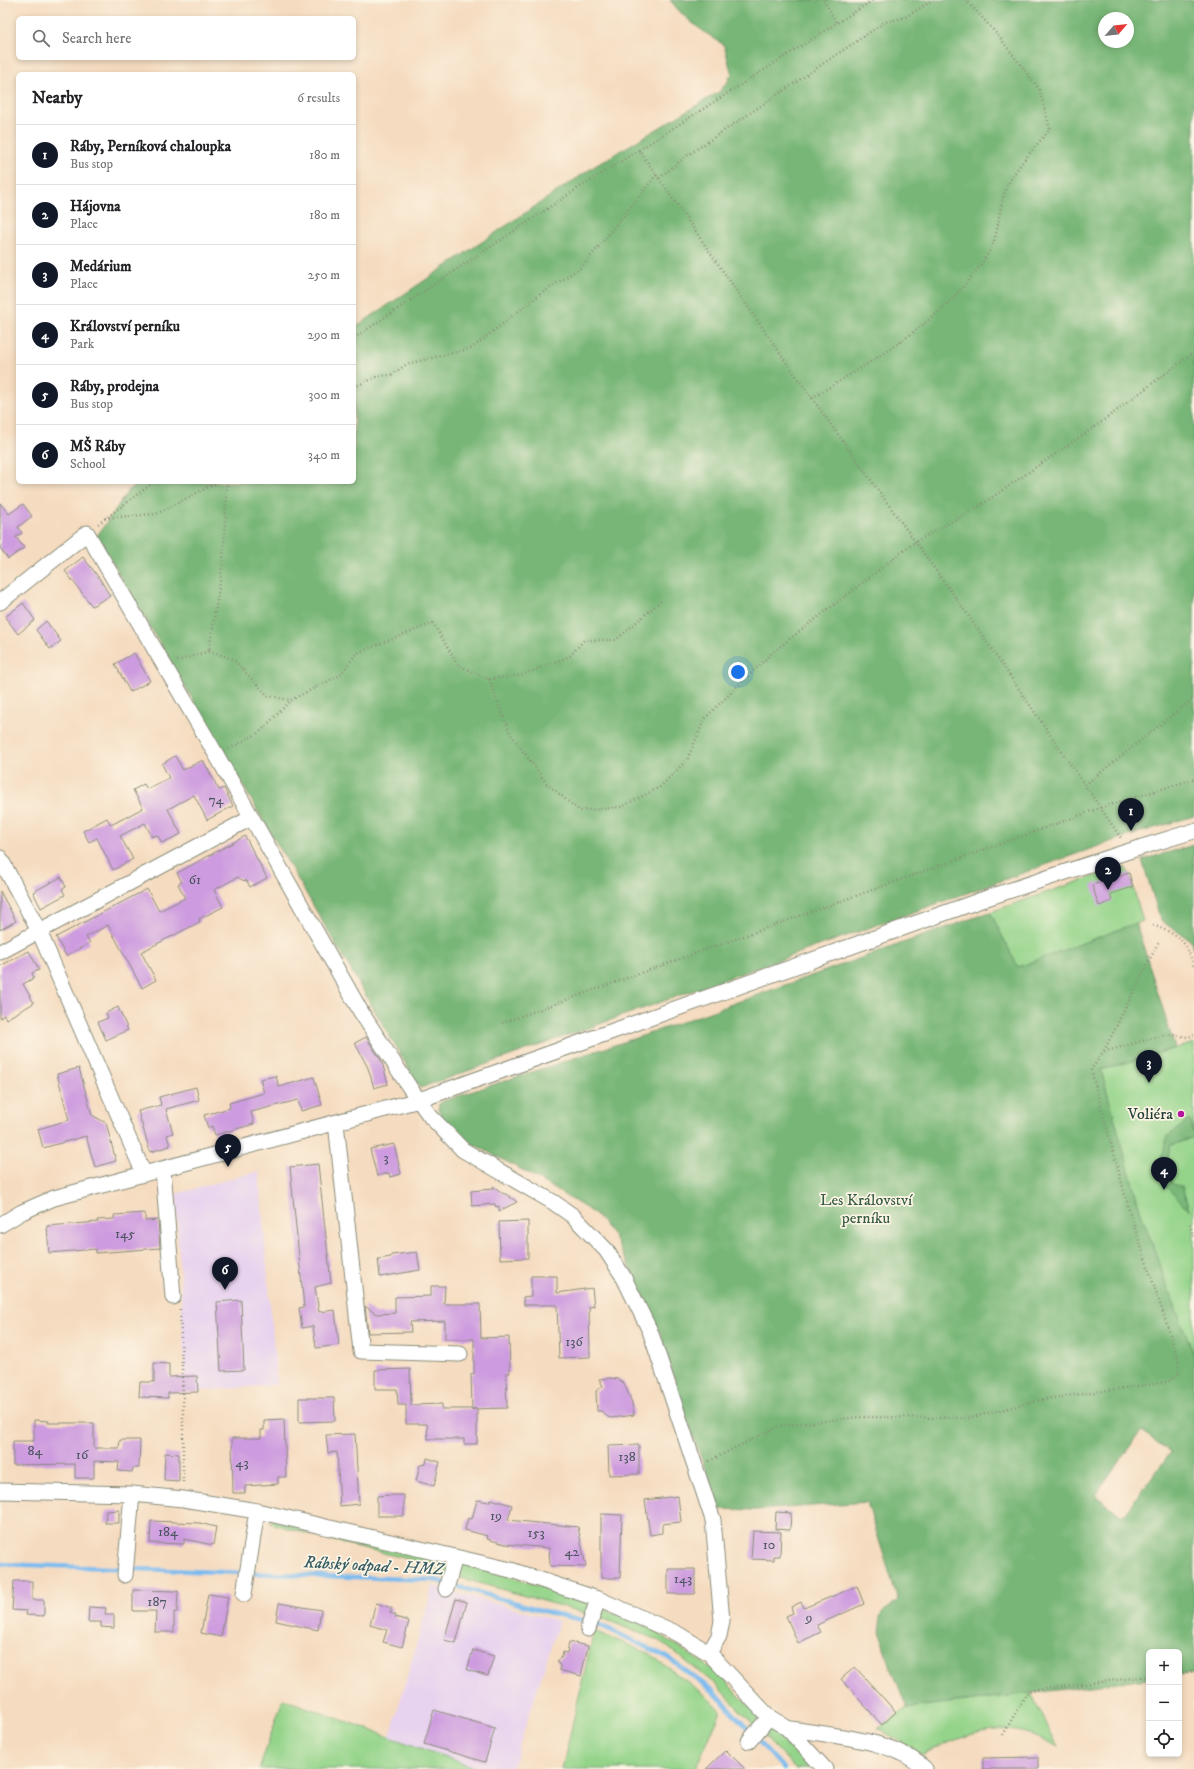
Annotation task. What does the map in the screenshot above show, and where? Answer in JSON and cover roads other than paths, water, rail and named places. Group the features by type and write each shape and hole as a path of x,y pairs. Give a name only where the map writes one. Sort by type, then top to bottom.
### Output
{"street":[{"path":"0,602 87,534 217,756 361,1012 410,1088 440,1128 463,1150 553,1202 573,1216 606,1250 626,1284 650,1331 713,1520 722,1621 719,1636 709,1653"},
{"path":"0,952 251,818"},
{"path":"0,1225 22,1212 54,1198 420,1100 980,900 1129,850 1194,831"},
{"path":"0,858 39,931 144,1174"},
{"path":"336,1123 361,1351 460,1354"},
{"path":"163,1168 173,1291"},
{"path":"0,1490 132,1494 183,1499 257,1511 510,1570 596,1605 676,1633 709,1653 764,1722 787,1728 882,1744 900,1752 925,1769"},
{"path":"125,1575 132,1494"},
{"path":"245,1588 257,1511"},
{"path":"446,1589 455,1557"},
{"path":"588,1629 596,1605"},
{"path":"749,1741 764,1722"},
{"path":"787,1728 825,1769"}],"waterway":[{"name":"Rábský odpad - HMZ","path":"0,1564 435,1580 551,1613 596,1623 667,1657 713,1691 784,1769"}],"place":[{"name":"Ráby, Perníková chaloupka","path":"1131,831"},
{"name":"Hájovna","path":"1108,890"},
{"name":"Medárium","path":"1149,1083"},
{"name":"Voliéra","path":"1181,1114"},
{"name":"Ráby, prodejna","path":"228,1167"},
{"name":"Království perníku","path":"1164,1190"},
{"name":"MŠ Ráby","path":"225,1290"}],"park label":[{"name":"Les Království perníku","path":"866,1209"}]}
